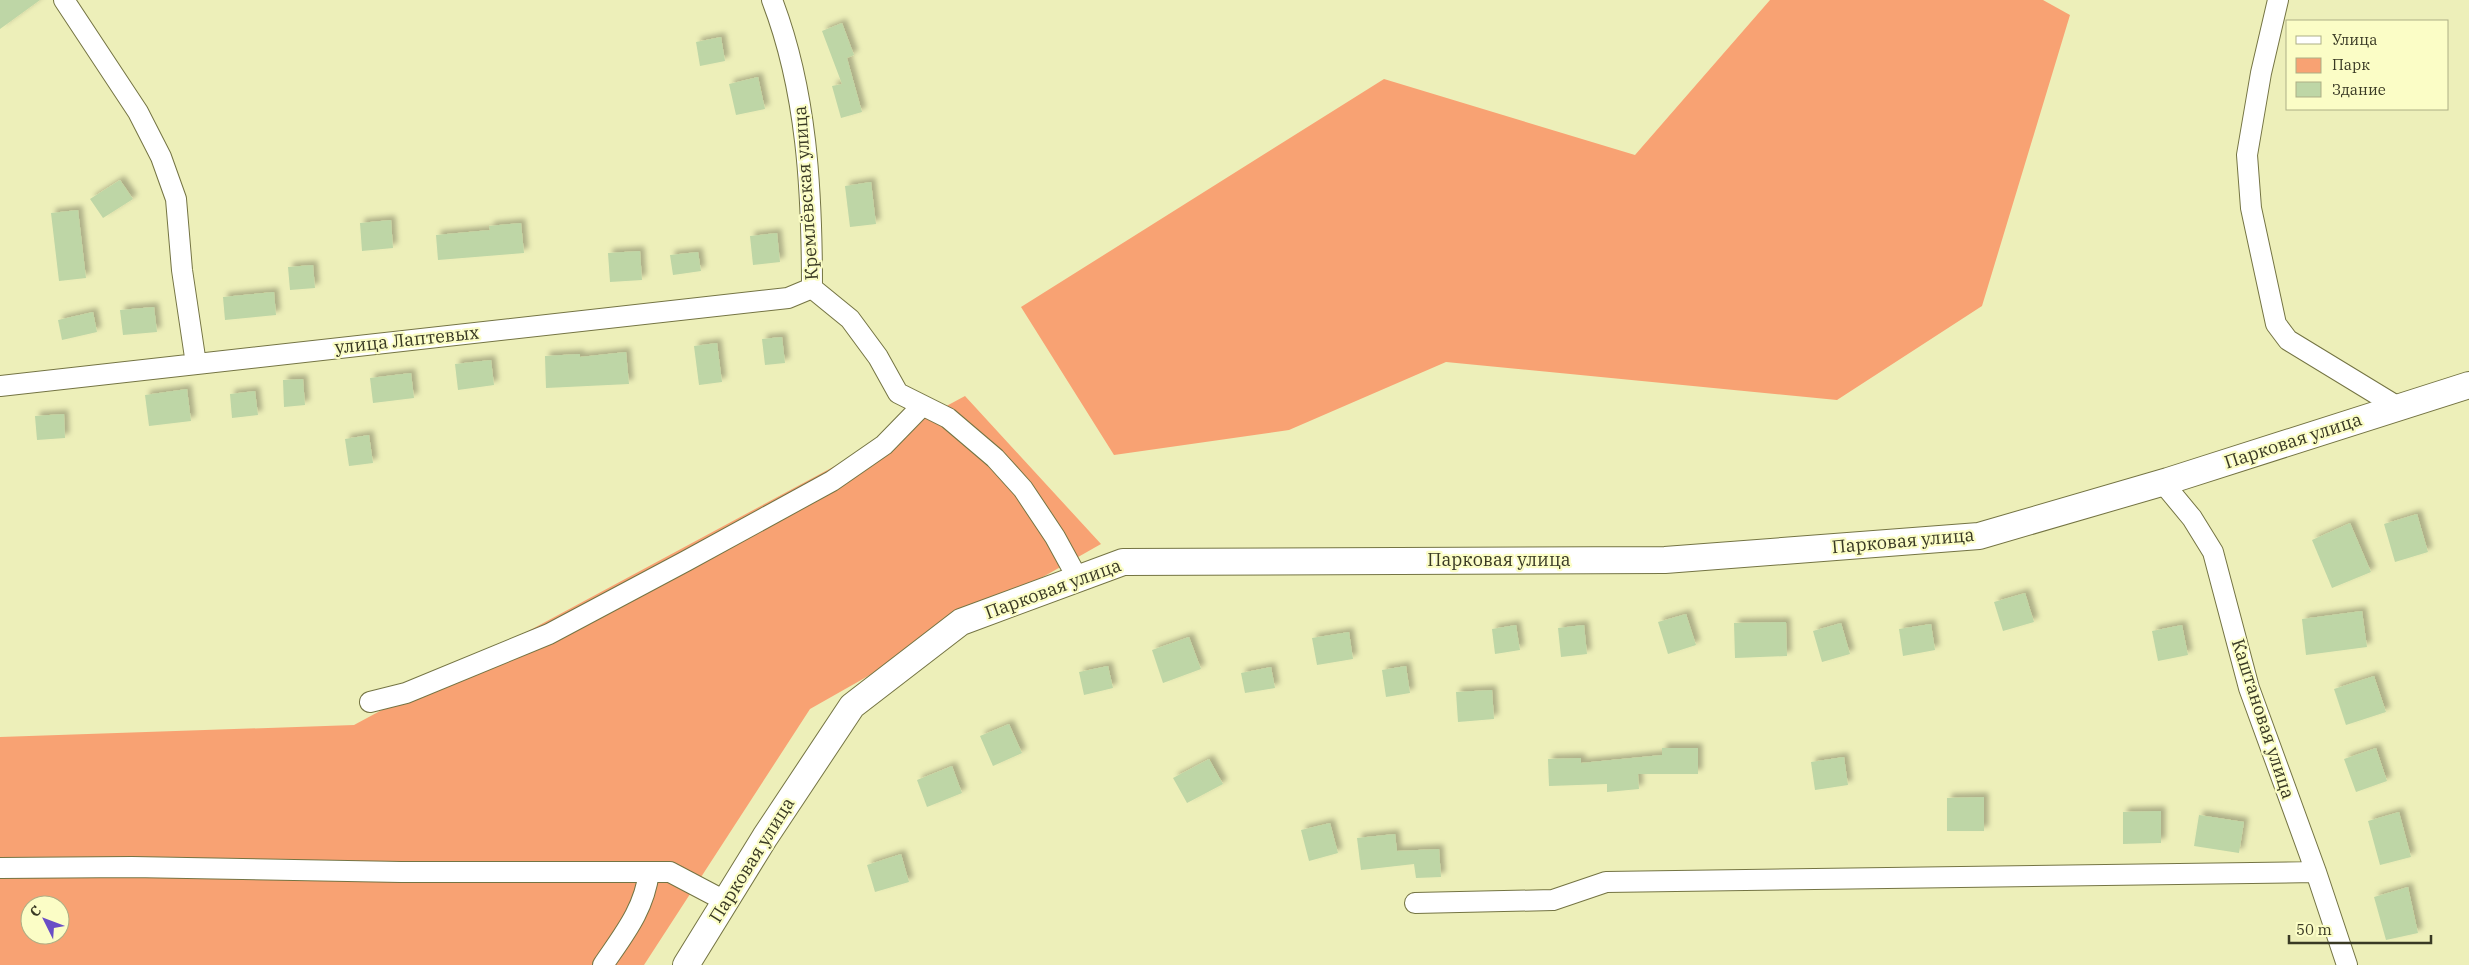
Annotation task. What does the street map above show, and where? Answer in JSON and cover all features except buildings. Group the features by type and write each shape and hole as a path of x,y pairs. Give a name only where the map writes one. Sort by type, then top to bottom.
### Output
{"main road":[{"name":"Парковая улица","path":"686,965 765,837 852,706 960,622 1123,562 1665,560 1979,536 2163,483 2469,386"}],"street":[{"path":"64,0 138,112 161,157 176,199 182,270 196,364"},
{"name":"Кремлёвская улица","path":"772,0 783,28 794,69 804,125 812,247 812,288 850,318 878,357 898,393 948,418 994,458 1023,489 1055,537 1078,579"},
{"path":"2278,0 2261,73 2247,155 2251,208 2276,324 2288,340 2398,407"},
{"name":"улица Лаптевых","path":"0,386 788,298 812,288"},
{"path":"370,702 406,693 549,634 686,561 832,481 884,445 922,406"},
{"name":"Каштановая улица","path":"2163,483 2192,518 2213,552 2249,688 2316,872 2347,965"},
{"path":"0,868 132,867 402,872 670,872 725,901"},
{"path":"603,965 631,922 646,894 649,872"},
{"path":"1415,903 1553,900 1606,882 2316,872"}],"green space":[{"path":"1770,0 2043,0 2070,15 1982,306 1837,400 1446,362 1289,430 1114,455 1021,307 1384,79 1635,155"},
{"path":"965,396 1101,544 810,709 644,965 0,965 0,737 354,725"}]}
